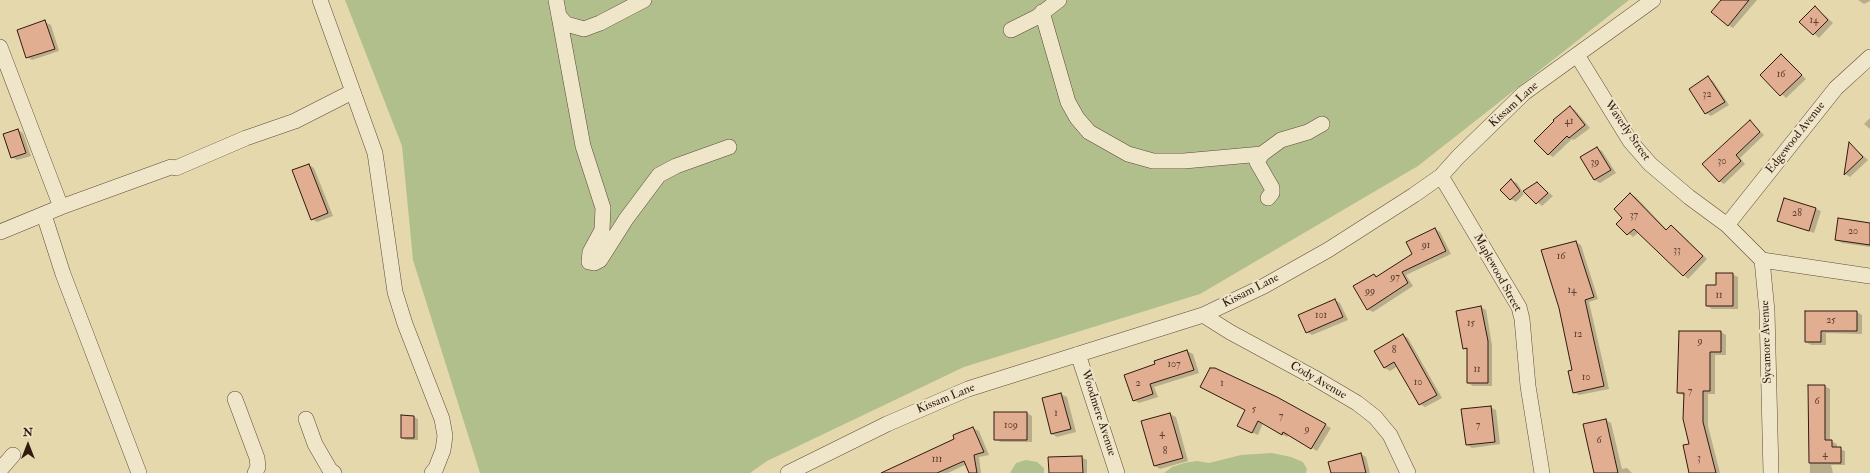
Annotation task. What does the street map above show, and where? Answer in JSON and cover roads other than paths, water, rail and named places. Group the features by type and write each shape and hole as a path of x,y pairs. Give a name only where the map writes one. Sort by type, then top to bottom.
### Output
{"street":[{"path":"320,0 375,153 395,292 405,324 442,419 445,436 443,450 436,468 432,473"},
{"path":"556,0 584,146 603,208 602,230 590,252 589,262 600,260 626,219 659,175 676,166 729,147"},
{"path":"559,16 566,24 584,29 600,23 644,0"},
{"path":"1011,30 1037,17 1059,0"},
{"name":"Kissam Lane","path":"788,473 887,424 968,389 1203,315 1264,286 1328,250 1441,176 1458,157 1524,93 1653,0"},
{"path":"1042,12 1068,102 1077,118 1089,132 1128,154 1153,161 1184,161 1262,154"},
{"path":"0,47 61,207"},
{"name":"Waverly Street","path":"1577,55 1630,141 1650,164 1689,197 1727,225"},
{"name":"Edgewood Avenue","path":"1727,225 1836,88 1870,57"},
{"path":"0,232 61,207 171,167 176,168 246,138 295,121 352,92"},
{"path":"1268,198 1272,193 1272,188 1257,162 1262,154 1281,140 1308,132 1322,124"},
{"name":"Maplewood Street","path":"1441,176 1519,308 1522,319 1528,386 1542,473"},
{"path":"44,215 63,274 139,473"},
{"path":"1727,225 1762,260 1870,276"},
{"name":"Sycamore Avenue","path":"1762,260 1768,311 1771,473"},
{"name":"Cody Avenue","path":"1203,315 1230,332 1313,377 1369,412 1390,436 1408,473"},
{"name":"Woodmere Avenue","path":"1078,354 1117,473"},
{"path":"235,399 257,458 258,467 255,473"},
{"path":"306,419 315,444 330,470 334,473"},
{"path":"0,470 13,455"}]}
